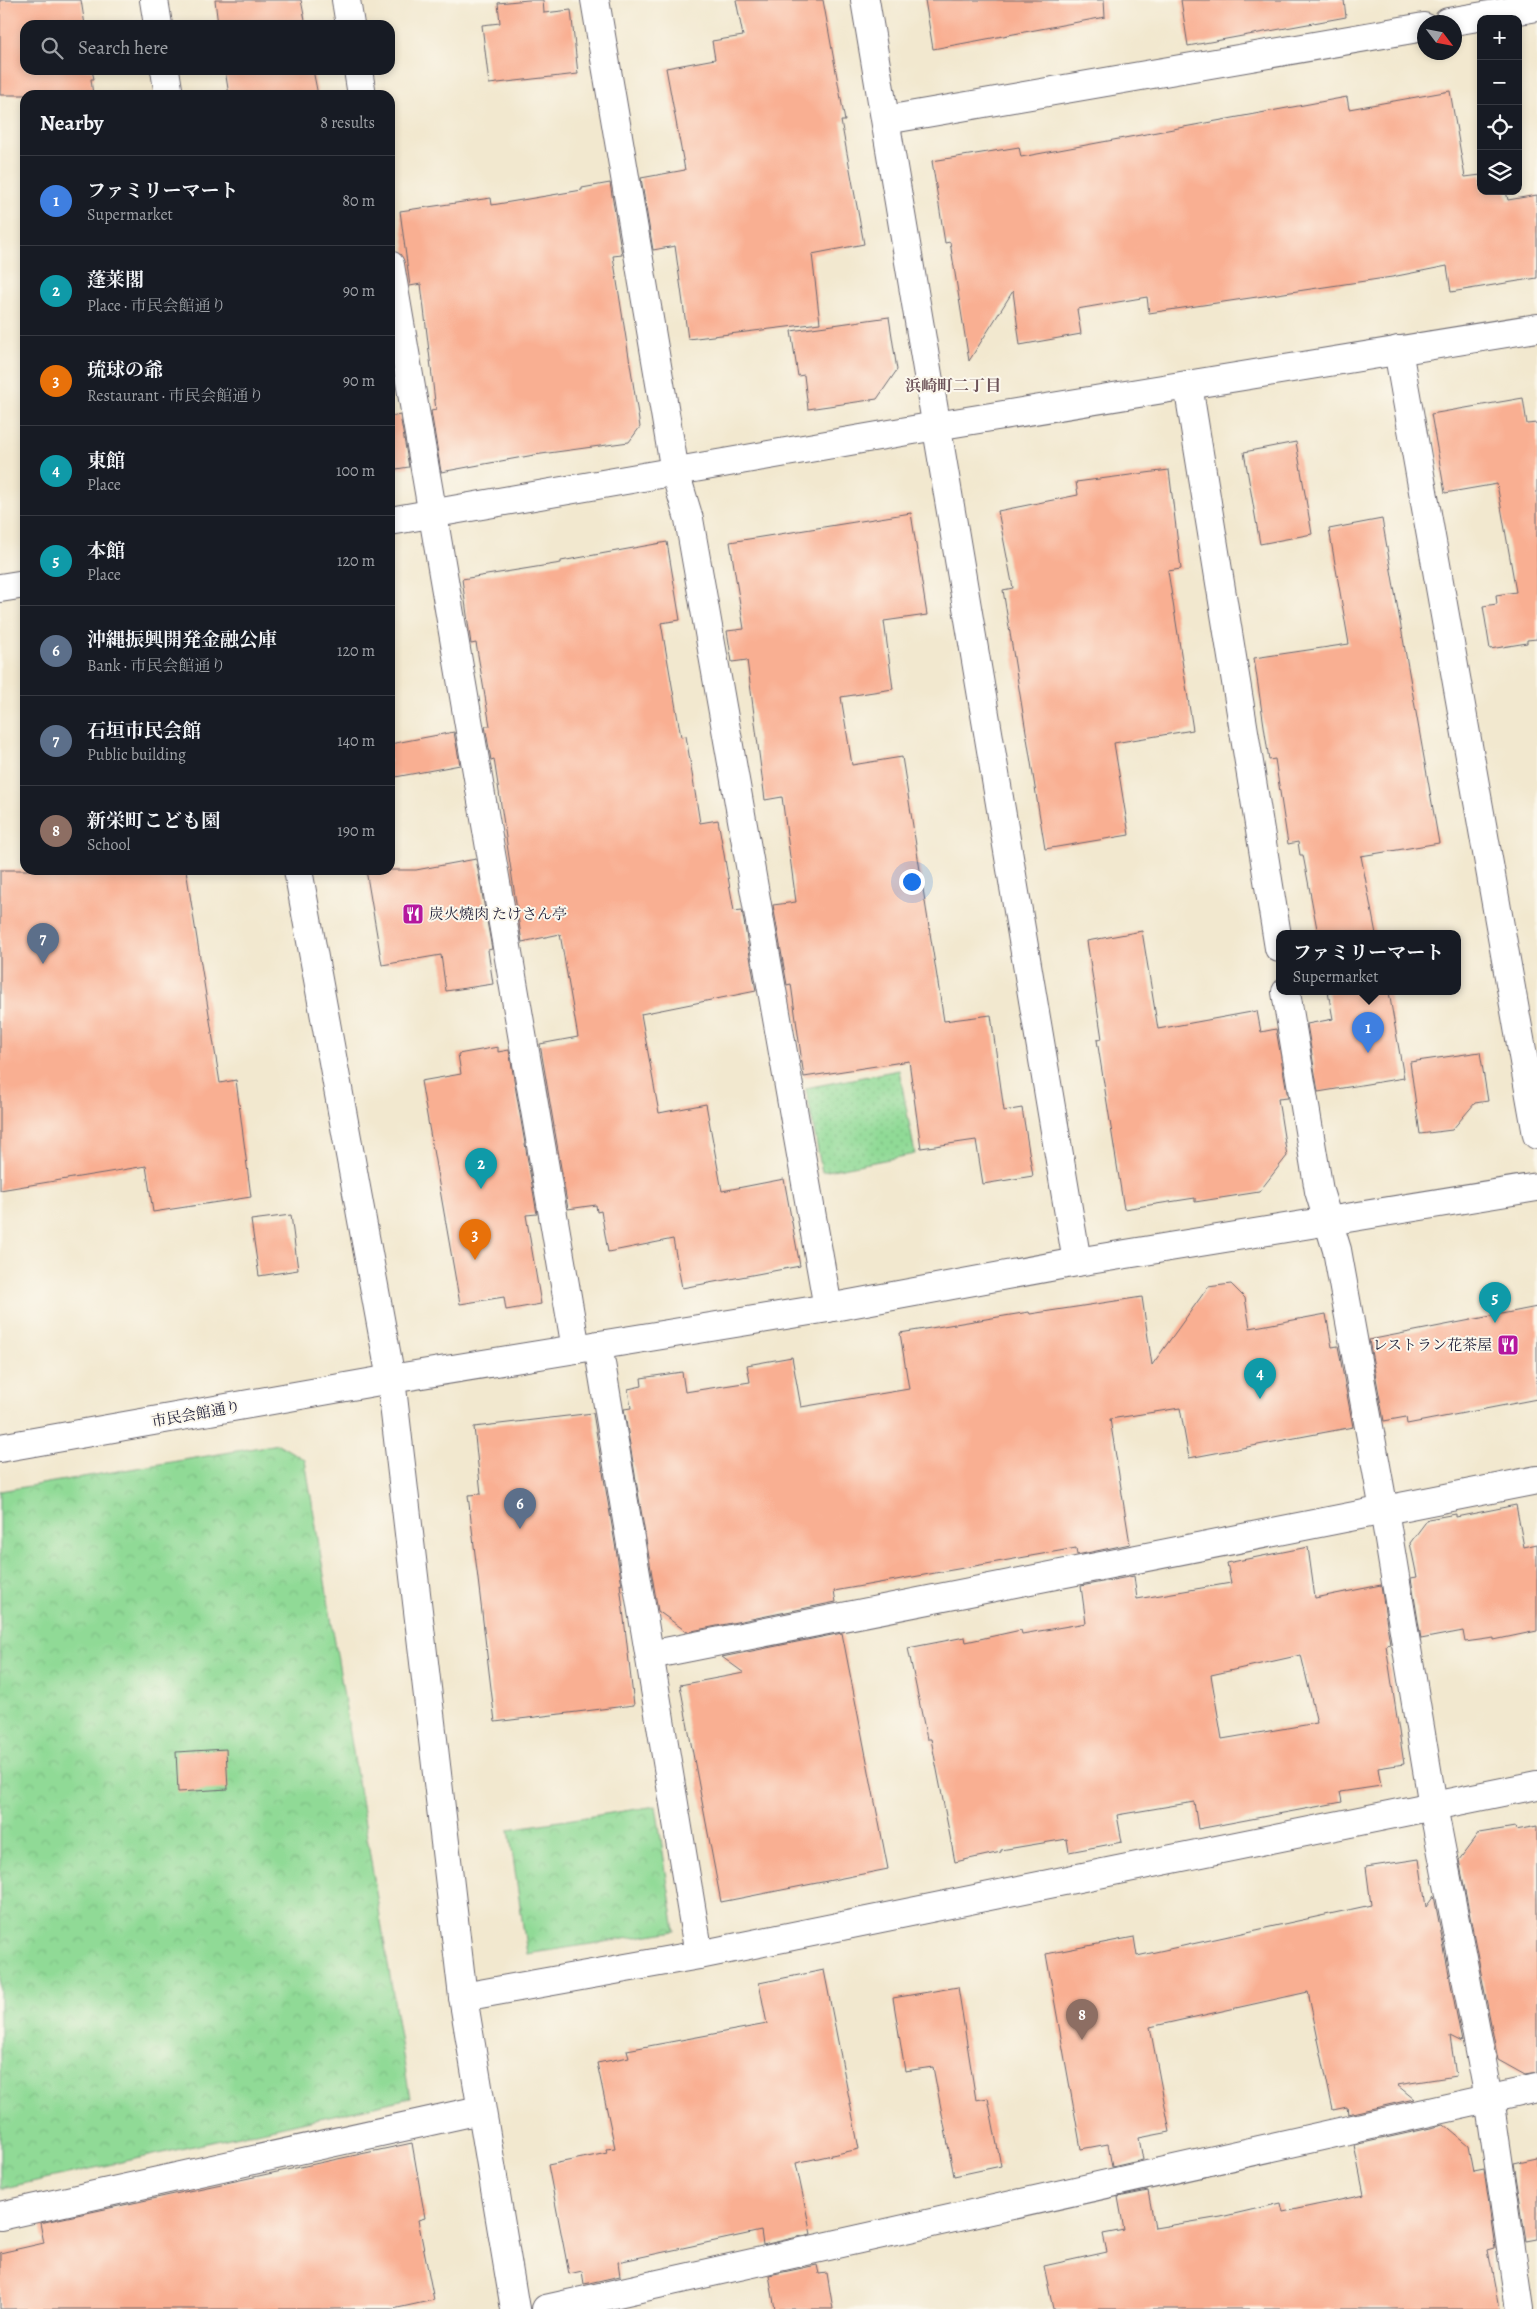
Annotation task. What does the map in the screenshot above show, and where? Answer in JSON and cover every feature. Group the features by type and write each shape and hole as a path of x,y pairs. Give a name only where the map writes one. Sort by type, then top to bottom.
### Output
{"street":[{"path":"154,0 157,20"},
{"path":"346,0 349,20"},
{"path":"595,0 675,472 689,519 828,1308"},
{"path":"865,0 1077,1262"},
{"path":"1462,20 1537,7"},
{"path":"886,120 1417,28"},
{"path":"166,75 168,90"},
{"path":"359,75 361,90"},
{"path":"395,295 431,514 587,1347 650,1655 699,1955"},
{"path":"395,520 936,426 1537,328"},
{"path":"1398,350 1537,1135"},
{"path":"1188,385 1276,930"},
{"path":"0,588 20,585"},
{"path":"299,875 391,1380 463,1997 480,2110 515,2309"},
{"path":"1286,995 1319,1191 1337,1250 1384,1510 1433,1806 1489,2098 1520,2309"},
{"name":"市民会館通り","path":"0,1448 391,1380 828,1308 1077,1262 1537,1187"},
{"path":"650,1655 1537,1480"},
{"path":"463,1997 699,1955 1537,1785"},
{"path":"546,2309 1537,2088"},
{"path":"0,2216 480,2110"}],"green space":[{"path":"899,1070 915,1154 822,1172 806,1088"},
{"path":"278,1444 305,1460 410,2098 0,2189 0,1491"},
{"path":"656,1806 675,1931 527,1954 509,1829"}],"building":[{"path":"0,0 81,0 84,20 20,20 20,75 93,75 94,79 91,79 92,90 20,90 20,95 0,95"},
{"path":"215,0 301,0 305,20 217,20"},
{"path":"543,0 544,13 571,10 578,74 489,84 482,25 500,23 498,3"},
{"path":"736,0 823,0 845,121 841,121 864,244 812,254 820,323 688,339 675,246 653,250 641,178 685,170 666,68 715,59 712,41 743,36"},
{"path":"925,0 1104,0 1105,17 933,49"},
{"path":"1181,0 1344,0 1346,17 1188,46"},
{"path":"226,75 314,75 317,90 228,90"},
{"path":"1450,91 1465,177 1477,176 1477,195 1507,195 1508,200 1537,195 1537,278 1451,292 1447,266 1392,277 1149,313 1147,297 1077,309 1081,334 1020,345 1013,291 969,361 950,242 945,243 932,161 1019,147 1021,157 1347,97 1349,109"},
{"path":"610,183 622,255 613,256 640,427 629,442 534,455 441,472 431,411 436,410 421,284 410,286 400,211 491,198 492,205 582,190 582,188"},
{"path":"889,317 897,370 877,399 808,409 804,375 798,376 791,331"},
{"path":"1523,398 1527,424 1537,423 1537,639 1527,640 1527,643 1490,649 1483,606 1497,604 1496,595 1516,592 1497,484 1445,493 1431,414"},
{"path":"400,415 409,467 395,469 395,416"},
{"path":"1296,442 1312,534 1260,544 1244,452"},
{"path":"1169,470 1181,569 1168,571 1193,730 1114,743 1129,835 1045,849 1003,590 1013,588 998,511 1078,495 1076,482"},
{"path":"911,513 927,615 884,621 893,689 841,697 852,765 902,757 944,1021 991,1015 1004,1111 1022,1108 1033,1176 983,1184 976,1140 921,1148 909,1061 804,1077 791,984 787,985 773,905 796,902 782,797 765,800 747,660 732,662 727,631 744,629 730,542"},
{"path":"1382,519 1439,843 1361,856 1375,930 1317,930 1303,855 1300,855 1298,842 1288,844 1275,759 1269,760 1254,658 1349,644 1329,529"},
{"path":"667,542 680,620 661,623 681,737 686,736 700,823 718,820 734,911 742,910 756,991 641,1014 659,1113 706,1104 722,1191 784,1179 800,1266 682,1288 673,1239 608,1252 601,1211 597,1212 596,1205 568,1209 540,1044 578,1037 560,934 522,942 494,759 491,760 485,726 490,726 476,643 471,644 462,579 561,563 561,561"},
{"path":"454,732 460,765 395,777 395,743"},
{"path":"476,859 492,949 488,950 493,984 446,991 441,955 382,965 367,875 395,875 395,870 416,870"},
{"path":"0,870 20,870 20,875 187,875 220,1083 236,1080 251,1197 153,1212 146,1166 0,1190"},
{"path":"1142,931 1158,1029 1257,1011 1261,1032 1276,1029 1288,1098 1278,1099 1287,1156 1259,1192 1195,1202 1195,1198 1124,1209 1097,1040 1102,1039 1087,941"},
{"path":"1329,995 1390,995 1404,1078 1318,1092 1307,1024 1333,1019"},
{"path":"498,1047 498,1052 509,1050 537,1214 526,1215 541,1304 506,1310 504,1297 460,1304 421,1081 461,1074 458,1054"},
{"path":"1480,1052 1488,1101 1475,1103 1452,1130 1420,1134 1410,1062"},
{"path":"291,1215 298,1270 259,1276 251,1220"},
{"path":"1231,1284 1245,1298 1250,1328 1326,1314 1332,1347 1338,1346 1353,1427 1189,1458 1180,1408 1110,1419 1130,1544 1077,1555 1076,1548 834,1591 836,1602 687,1632 658,1611 624,1409 631,1408 628,1389 642,1386 641,1378 682,1372 685,1392 750,1382 747,1365 792,1357 801,1407 909,1389 900,1333 1029,1312 1030,1314 1142,1297 1152,1365 1208,1287"},
{"path":"1537,1307 1537,1399 1407,1424 1406,1417 1384,1421 1369,1340"},
{"path":"593,1413 622,1585 620,1584 634,1705 495,1722 468,1495 481,1494 474,1427"},
{"path":"1516,1505 1524,1547 1537,1544 1537,1631 1494,1640 1494,1638 1465,1642 1463,1631 1421,1639 1411,1578 1417,1577 1410,1543 1428,1519 1456,1514 1456,1517"},
{"path":"1308,1547 1315,1598 1381,1585 1390,1644 1386,1645 1404,1764 1378,1768 1381,1786 1340,1792 1342,1802 1198,1829 1194,1802 1117,1815 1122,1842 1069,1852 1067,1839 1001,1850 1001,1852 955,1862 931,1739 927,1739 908,1648 965,1637 966,1642 1021,1630 1022,1634 1086,1623 1081,1586 1134,1576 1137,1599 1231,1583 1227,1563","holes":["1301,1655 1317,1723 1222,1739 1211,1675"]},
{"path":"842,1633 888,1869 721,1902 680,1685 744,1673 722,1657"},
{"path":"226,1749 228,1789 178,1792 176,1752"},
{"path":"1537,1826 1537,2073 1525,2075 1498,2060 1459,1860 1479,1833 1515,1827 1516,1830"},
{"path":"1419,1859 1426,1907 1434,1896 1462,2042 1450,2036 1456,2076 1397,2085 1414,2099 1348,2114 1347,2107 1333,2110 1308,1992 1150,2027 1170,2132 1139,2138 1143,2160 1112,2167 1108,2144 1081,2149 1046,1954 1134,1937 1137,1956 1371,1905 1366,1867"},
{"path":"824,1970 859,2149 796,2163 811,2234 763,2245 761,2231 618,2262 620,2276 584,2284 582,2271 569,2274 548,2165 607,2153 606,2149 615,2148 597,2063 629,2057 627,2050 767,2024 759,1983"},
{"path":"958,1987 976,2100 988,2098 1001,2166 954,2176 933,2067 905,2071 893,1998"},
{"path":"1444,2125 1469,2146 1474,2172 1484,2170 1495,2248 1488,2250 1499,2309 1053,2309 1044,2266 1107,2252 1103,2234 1124,2230 1118,2197 1148,2191 1155,2228 1221,2217 1281,2203 1283,2212 1364,2195 1354,2145"},
{"path":"412,2143 425,2218 418,2220 434,2300 393,2309 0,2309 0,2253 44,2243 40,2223"},
{"path":"1537,2158 1537,2239 1526,2241 1514,2163"},
{"path":"817,2265 819,2274 827,2273 833,2309 775,2309 769,2275"}],"place":[{"name":"炭火燒肉 たけさん亭","path":"413,914"},
{"name":"石垣市民会館","path":"43,964"},
{"name":"ファミリーマート","path":"1368,1053"},
{"name":"蓬莱閣","path":"481,1189"},
{"name":"琉球の爺","path":"475,1260"},
{"name":"本館","path":"1495,1323"},
{"name":"レストラン花茶屋","path":"1508,1345"},
{"name":"東館","path":"1260,1399"},
{"name":"沖縄振興開発金融公庫","path":"520,1529"},
{"name":"新栄町こども園","path":"1082,2040"}],"district":[{"name":"浜崎町二丁目","path":"953,385"}]}
